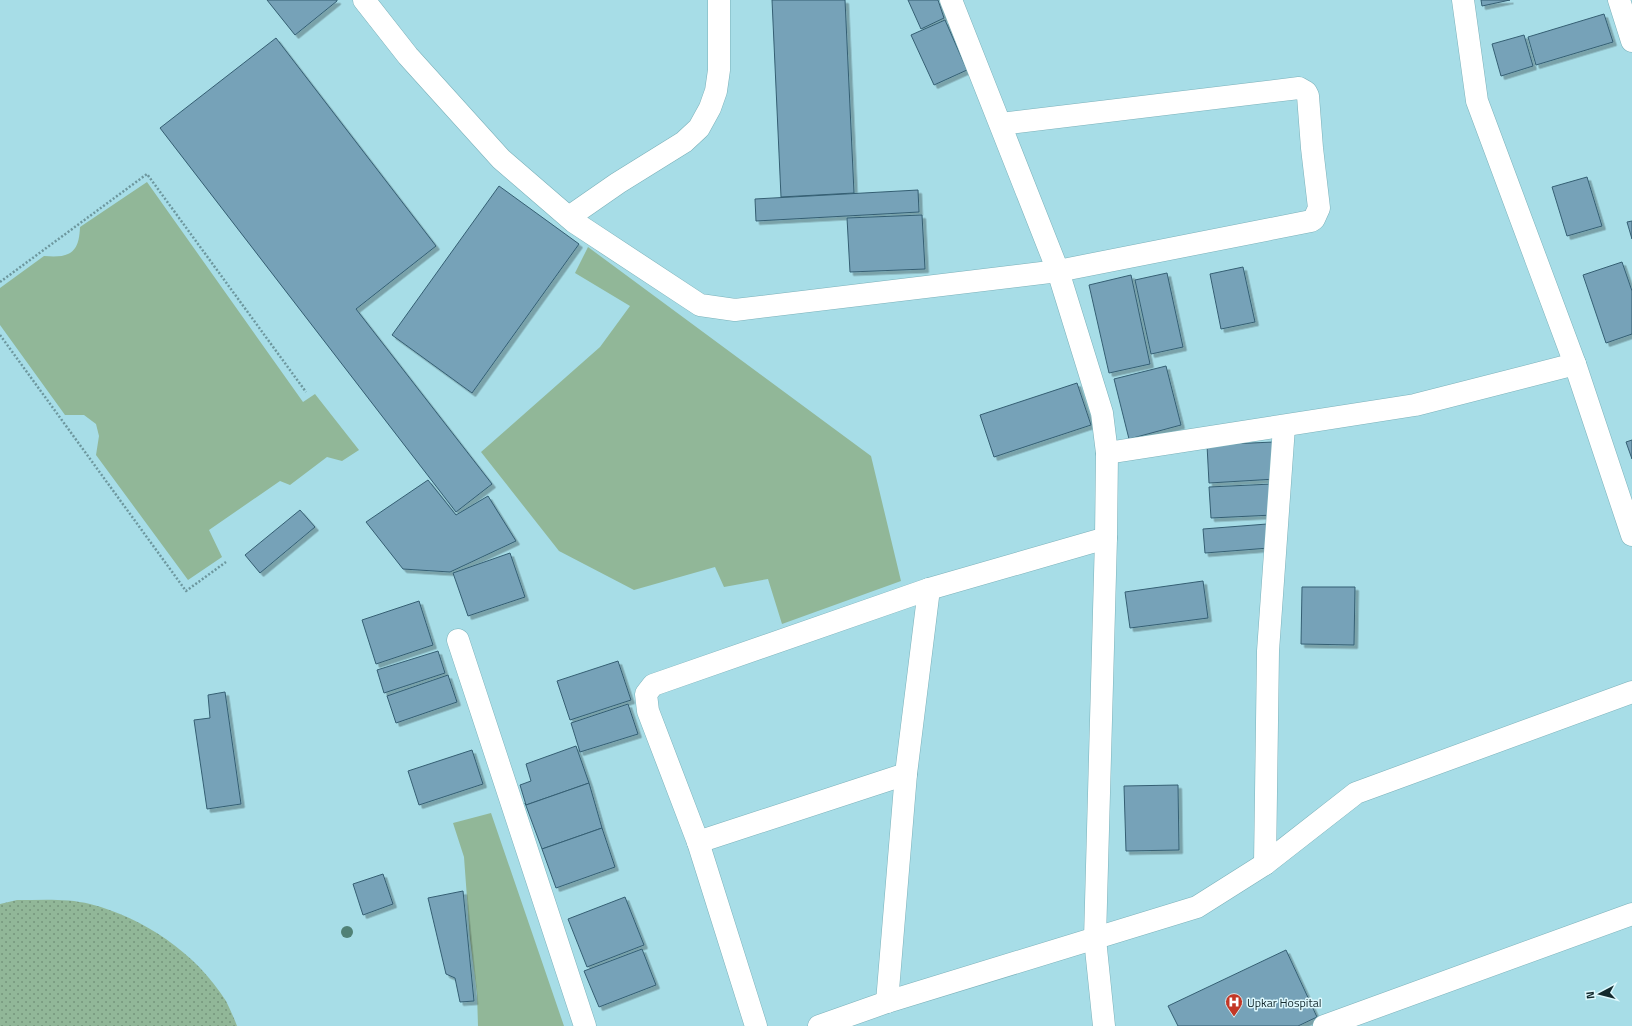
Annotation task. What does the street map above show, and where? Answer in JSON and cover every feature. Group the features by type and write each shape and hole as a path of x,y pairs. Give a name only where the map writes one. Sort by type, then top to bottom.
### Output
{"street":[{"path":"364,0 408,56 501,159 569,217 700,305 735,310 1058,271 1314,219 1320,208 1306,92 1303,90 1295,88 1001,124"},
{"path":"569,217 618,183 684,142 699,128 710,108 716,91 719,70 719,0"},
{"path":"951,0 1058,271 1102,413 1106,453 1106,538 1095,940 1104,1026"},
{"path":"1463,0 1477,101 1627,503 1632,535"},
{"path":"1619,0 1632,41"},
{"path":"1106,453 1284,427 1415,405 1575,364"},
{"path":"1265,864 1268,651 1284,427"},
{"path":"756,1026 698,842 648,711 646,694 649,689 653,685 929,589 1106,538"},
{"path":"887,1002 906,774 929,589"},
{"path":"458,640 584,1026"},
{"path":"819,1026 887,1002 1095,940 1197,907 1265,864 1356,793 1632,692"},
{"path":"698,842 906,774"},
{"path":"1324,1026 1632,914"}],"path":[{"path":"0,282 147,174 306,392"},
{"path":"0,335 186,591 226,562"}],"green space":[{"path":"147,182 303,402 315,394 359,450 342,461 327,457 290,485 280,481 209,530 222,557 188,580 96,455 99,436 96,424 84,415 65,415 0,325 0,288 44,256 60,256 71,252 75,249 80,227"},
{"path":"588,247 871,456 901,581 782,624 768,579 724,587 715,567 634,590 559,551 481,452 600,347 630,306 575,273"},
{"path":"491,813 564,1026 478,1026 477,994 470,939 464,857 453,823"},
{"path":"17,900 81,902 110,910 149,928 184,953 200,968 226,1001 237,1026 0,1026 0,904"}],"building":[{"path":"267,0 337,0 337,1 295,35"},
{"path":"772,0 845,0 854,193 781,197"},
{"path":"908,0 938,0 944,18 921,29"},
{"path":"1481,0 1510,0 1482,6"},
{"path":"1604,14 1613,42 1536,65 1528,37"},
{"path":"945,20 967,70 934,85 911,35"},
{"path":"1524,35 1533,66 1501,76 1492,44"},
{"path":"276,38 436,246 356,309 492,484 456,512 160,128"},
{"path":"1587,177 1602,226 1567,236 1552,187"},
{"path":"499,186 579,244 472,393 392,335"},
{"path":"918,190 919,212 756,221 755,199"},
{"path":"922,215 925,269 850,272 847,218"},
{"path":"1632,221 1632,239 1627,222"},
{"path":"1622,262 1632,291 1632,334 1606,343 1583,275"},
{"path":"1243,267 1255,322 1221,329 1210,274"},
{"path":"1167,273 1183,347 1151,354 1135,280"},
{"path":"1131,275 1150,364 1109,373 1089,285"},
{"path":"1166,366 1181,425 1129,439 1114,379"},
{"path":"1077,383 1091,425 994,457 980,415"},
{"path":"1632,440 1632,459 1626,442"},
{"path":"1274,442 1276,479 1209,483 1207,445"},
{"path":"428,480 456,515 488,496 516,541 450,572 403,569 366,522"},
{"path":"1272,484 1273,515 1211,518 1209,487"},
{"path":"300,510 315,527 260,573 245,555"},
{"path":"1267,524 1269,548 1205,553 1203,529"},
{"path":"510,553 525,597 468,616 453,573"},
{"path":"1203,581 1208,618 1130,628 1125,592"},
{"path":"1302,587 1355,587 1354,645 1301,644"},
{"path":"419,601 433,645 376,664 362,620"},
{"path":"438,651 445,673 384,693 377,670"},
{"path":"618,661 631,700 570,720 557,681"},
{"path":"448,675 457,702 396,723 387,696"},
{"path":"225,692 241,804 207,809 194,720 210,718 208,695"},
{"path":"628,704 638,734 580,752 571,723"},
{"path":"576,746 589,783 526,805 520,785 531,781 526,764"},
{"path":"472,750 483,784 419,805 408,771"},
{"path":"589,783 602,828 542,849 525,803 526,805"},
{"path":"1178,785 1179,850 1126,851 1124,786"},
{"path":"602,828 615,867 556,888 542,849"},
{"path":"383,874 393,904 363,915 353,884"},
{"path":"463,891 474,1001 460,1002 455,978 446,974 428,898"},
{"path":"625,897 644,945 587,967 568,919"},
{"path":"642,949 656,985 599,1007 584,971"},
{"path":"1286,950 1317,1017 1298,1026 1178,1026 1168,1006"}],"place":[{"name":"Upkar Hospital","path":"1234,1017"}]}
